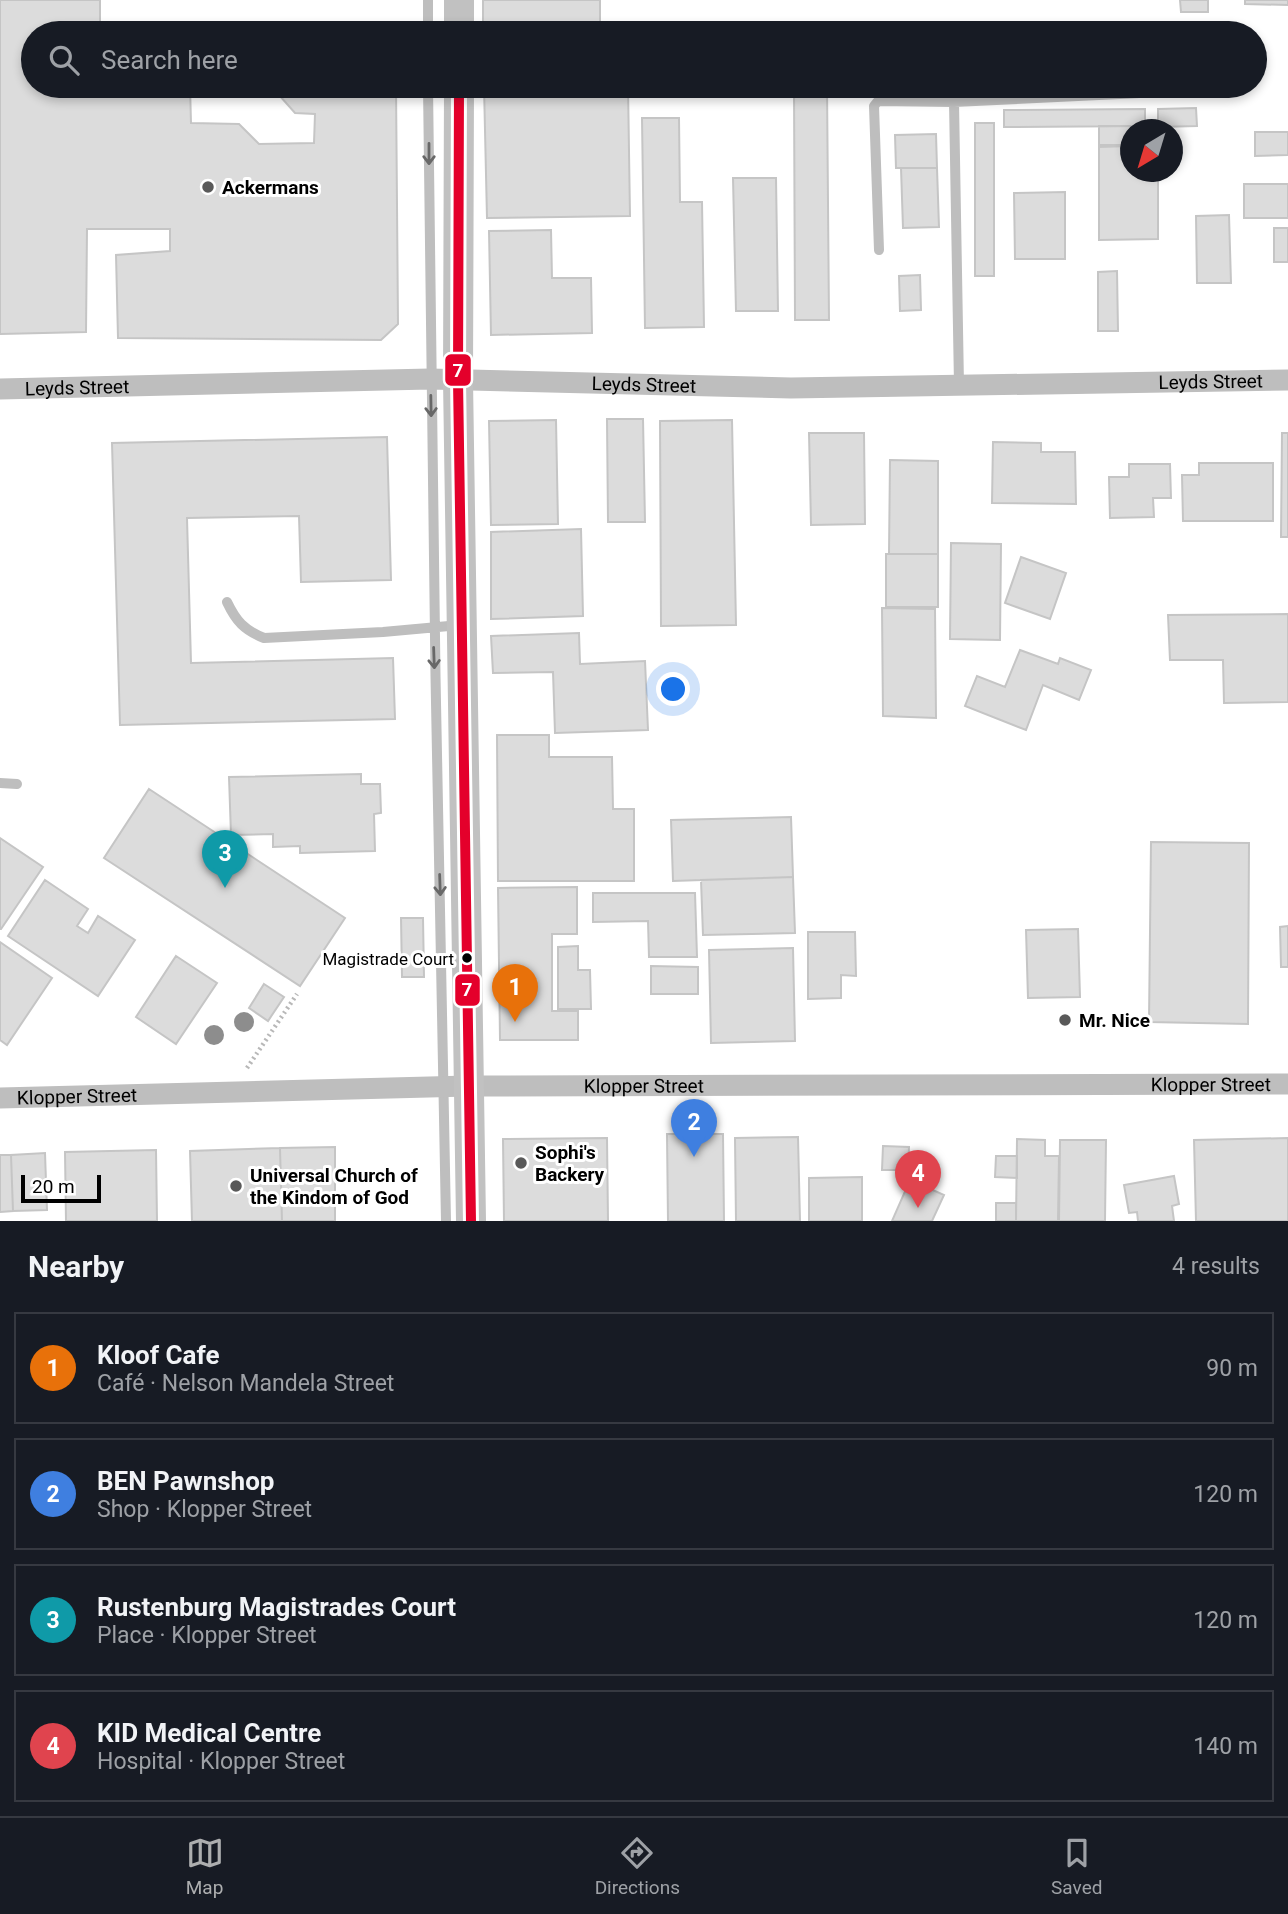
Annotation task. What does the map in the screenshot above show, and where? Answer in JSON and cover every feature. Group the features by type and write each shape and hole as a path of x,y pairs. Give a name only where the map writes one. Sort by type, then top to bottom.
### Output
{"main road":[{"path":"459,0 459,21"},
{"path":"458,98 444,380 463,624 456,1086 471,1221"}],"street":[{"name":"Leyds Street","path":"0,389 444,380 791,388 1288,380"},
{"name":"Klopper Street","path":"0,1097 456,1086 1288,1084"}],"lane":[{"path":"428,0 428,21"},
{"path":"429,98 444,380 433,627 456,1086 446,1221"},
{"path":"879,250 874,106 878,101 954,102 1037,98"},
{"path":"954,102 959,385"},
{"path":"227,601 235,620 249,632 264,638 463,624"},
{"path":"0,783 17,784"}],"path":[{"path":"231,1092 297,994"}],"building":[{"path":"0,0 100,0 100,21 21,21 21,98 190,98 191,123 239,124 259,144 314,143 315,114 295,113 282,98 396,98 398,324 381,340 118,338 116,255 170,251 170,229 87,229 86,332 0,334"},
{"path":"483,0 600,0 600,21 483,21"},
{"path":"1180,0 1208,0 1208,12 1181,12"},
{"path":"1245,0 1288,0 1288,5 1245,4"},
{"path":"484,98 628,98 630,216 487,218"},
{"path":"794,98 827,98 829,320 795,320"},
{"path":"1196,108 1197,126 1183,126 1183,119 1158,119 1158,109"},
{"path":"1145,109 1145,119 1120,119 1120,126 1004,127 1004,110"},
{"path":"642,118 679,118 680,202 702,202 704,327 645,328"},
{"path":"975,123 994,123 994,276 975,276"},
{"path":"1099,126 1120,126 1120,145 1099,145"},
{"path":"1255,132 1288,132 1288,155 1255,156"},
{"path":"936,134 937,168 896,168 895,135"},
{"path":"1120,146 1120,182 1158,182 1158,239 1099,240 1099,147"},
{"path":"901,168 937,168 939,227 903,228"},
{"path":"733,178 776,178 778,311 736,311"},
{"path":"1244,184 1288,184 1288,218 1244,218"},
{"path":"1065,192 1065,259 1015,259 1014,193"},
{"path":"1229,215 1231,283 1197,283 1196,216"},
{"path":"1274,228 1288,228 1288,262 1274,262"},
{"path":"551,230 552,278 591,278 592,333 491,335 489,231"},
{"path":"1117,271 1118,331 1098,331 1098,272"},
{"path":"920,275 921,310 900,311 899,276"},
{"path":"607,419 643,419 645,522 608,522"},
{"path":"556,420 558,524 491,525 489,421"},
{"path":"732,420 736,625 661,626 660,421"},
{"path":"809,433 864,433 865,524 811,525"},
{"path":"1282,433 1288,433 1288,537 1281,537"},
{"path":"387,437 391,580 301,582 299,516 187,518 191,663 393,658 395,719 120,725 112,443"},
{"path":"993,442 1041,443 1041,452 1075,452 1076,504 992,503"},
{"path":"890,460 938,461 938,554 889,554"},
{"path":"1199,463 1273,463 1273,521 1183,521 1182,475 1199,475"},
{"path":"1129,464 1170,464 1171,498 1153,498 1154,517 1110,518 1109,477 1129,477"},
{"path":"581,529 583,616 491,619 491,532"},
{"path":"951,543 1001,544 1000,640 950,639"},
{"path":"886,554 938,554 938,607 886,607"},
{"path":"1021,557 1066,573 1050,619 1005,603"},
{"path":"882,608 935,609 936,718 883,716"},
{"path":"1288,614 1288,702 1224,703 1223,660 1170,660 1168,615"},
{"path":"579,633 580,664 645,661 648,730 555,733 553,672 493,673 491,636"},
{"path":"1020,650 1058,664 1060,658 1091,670 1079,700 1043,685 1026,730 965,706 977,676 1005,687"},
{"path":"497,735 549,735 549,757 612,757 613,809 634,809 634,881 498,881"},
{"path":"361,774 361,784 380,784 381,813 374,814 375,851 300,853 300,846 273,847 273,834 231,835 229,777"},
{"path":"149,789 345,918 300,986 104,858"},
{"path":"791,817 793,877 673,881 671,820"},
{"path":"0,838 43,867 1,929 0,929"},
{"path":"1151,842 1249,843 1248,1024 1149,1022"},
{"path":"793,877 795,933 703,935 701,880"},
{"path":"45,880 88,909 77,926 88,933 98,916 135,940 98,996 8,936"},
{"path":"577,887 577,934 552,934 552,1011 578,1011 578,1040 500,1040 498,888"},
{"path":"593,893 695,893 697,957 649,957 648,921 593,922"},
{"path":"401,918 423,918 424,977 402,977"},
{"path":"1288,926 1288,967 1281,967 1280,927"},
{"path":"1078,929 1080,997 1028,998 1026,930"},
{"path":"808,932 855,932 856,976 841,975 841,998 808,999"},
{"path":"0,942 52,978 7,1045 0,1040"},
{"path":"578,946 578,970 590,970 591,1009 558,1009 558,947"},
{"path":"793,948 795,1041 711,1043 709,950"},
{"path":"176,956 217,983 176,1044 136,1017"},
{"path":"651,966 698,967 698,994 651,994"},
{"path":"264,984 284,997 268,1021 249,1008"},
{"path":"667,1134 723,1134 724,1221 668,1221"},
{"path":"798,1137 800,1221 736,1221 735,1138"},
{"path":"607,1138 608,1221 504,1221 503,1139"},
{"path":"1288,1138 1288,1221 1196,1221 1194,1140"},
{"path":"1017,1139 1045,1140 1045,1156 1059,1156 1058,1221 1016,1221"},
{"path":"1060,1140 1106,1140 1105,1221 1059,1221"},
{"path":"883,1146 909,1147 908,1170 882,1170"},
{"path":"335,1147 335,1221 282,1221 280,1148"},
{"name":"Universal Church of the Kindom of God","path":"280,1148 282,1221 192,1221 190,1151"},
{"path":"156,1150 157,1221 66,1221 65,1152"},
{"path":"45,1153 47,1210 13,1211 11,1155"},
{"path":"0,1155 11,1155 13,1211 0,1212"},
{"path":"996,1156 1017,1156 1017,1178 995,1177"},
{"path":"1174,1176 1179,1204 1172,1206 1174,1221 1138,1221 1137,1212 1129,1213 1124,1185"},
{"path":"862,1177 862,1221 809,1221 809,1178"},
{"path":"910,1180 944,1195 932,1221 892,1221"},
{"path":"996,1203 1016,1203 1016,1221 996,1221"}],"transit line":[{"name":"7","path":"459,98 458,380 471,1221"}],"place":[{"name":"Ackermans","path":"208,187"},
{"name":"Rustenburg Magistrades Court","path":"225,888"},
{"name":"Magistrade Court","path":"467,958"},
{"name":"Mr. Nice","path":"1065,1020"},
{"name":"Kloof Cafe","path":"515,1022"},
{"name":"BEN Pawnshop","path":"694,1157"},
{"name":"Sophi's Backery","path":"521,1163"},
{"name":"Universal Church of the Kindom of God","path":"236,1186"},
{"name":"KID Medical Centre","path":"918,1208"}]}
